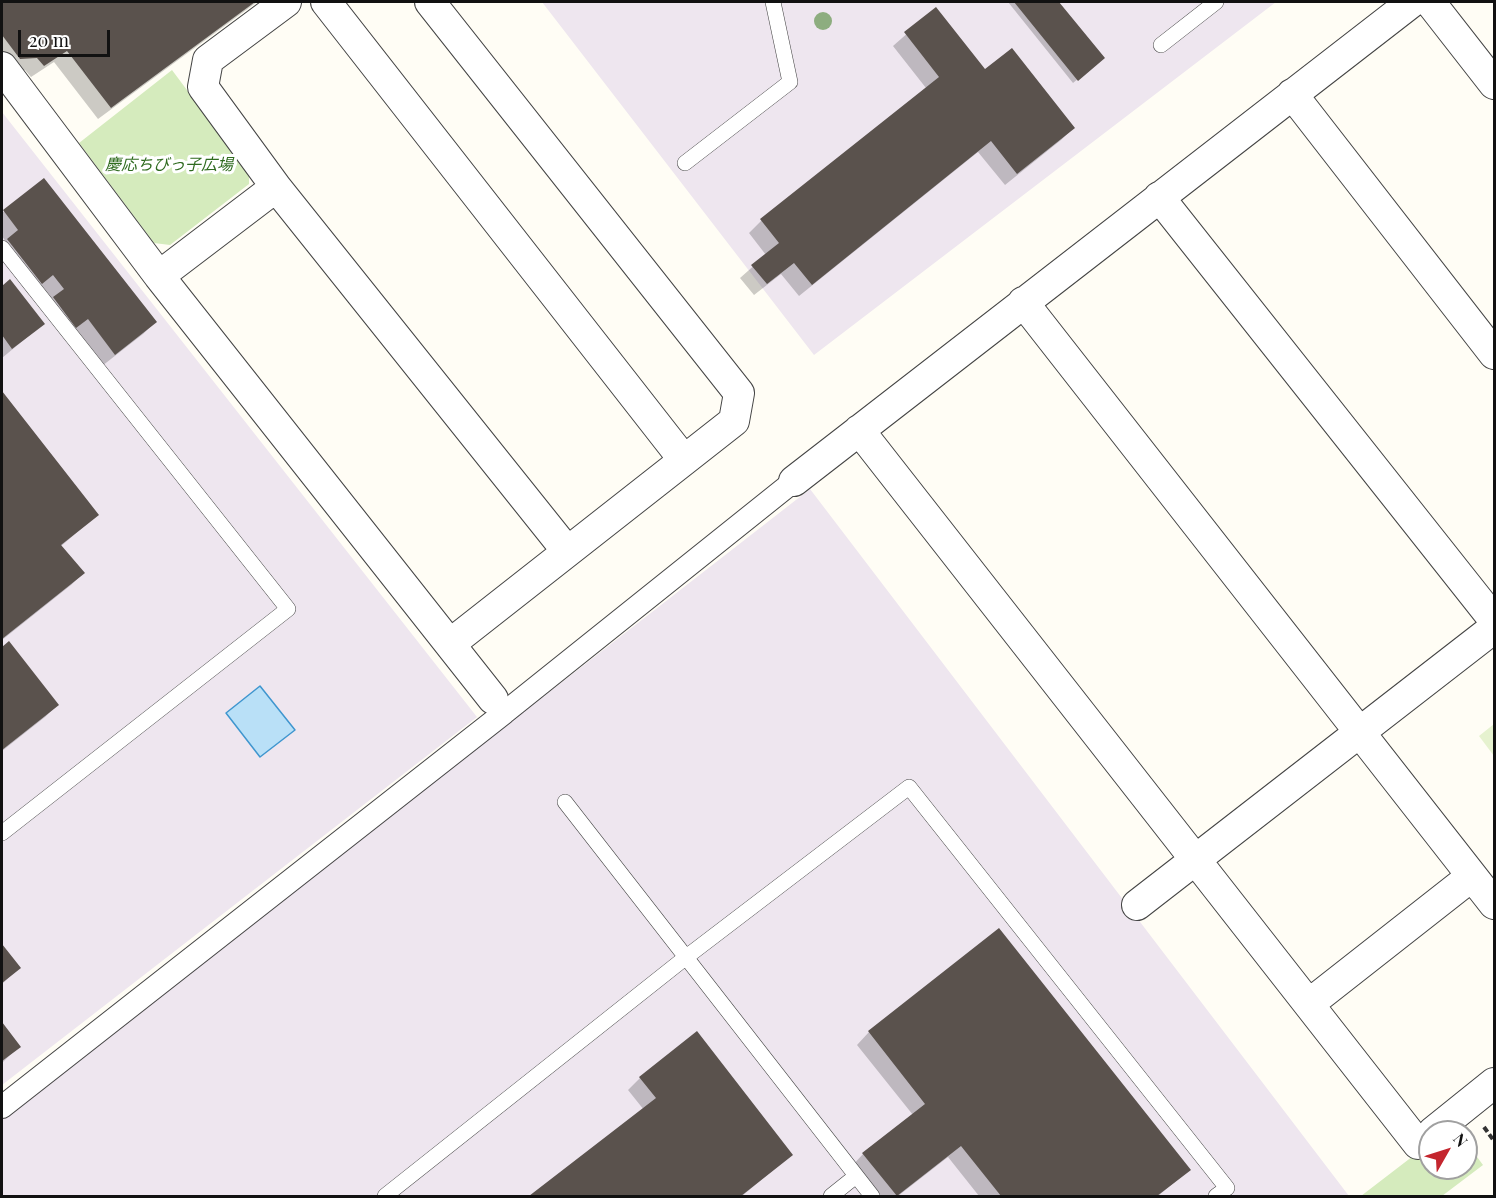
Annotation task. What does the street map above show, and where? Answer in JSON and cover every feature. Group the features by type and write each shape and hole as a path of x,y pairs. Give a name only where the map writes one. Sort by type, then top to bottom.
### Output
{"street":[{"path":"286,2 208,60 203,87 276,187 567,551"},
{"path":"326,2 684,460"},
{"path":"430,2 739,393 734,421 450,645"},
{"path":"2,1107 499,706 794,481 1412,2"},
{"path":"1430,2 1494,84"},
{"path":"2,67 159,276 499,706"},
{"path":"1292,94 1494,354"},
{"path":"159,276 276,187"},
{"path":"1159,197 1494,620"},
{"path":"1023,302 1494,904"},
{"path":"859,430 1418,1144"},
{"path":"1137,905 1494,628"},
{"path":"1309,1004 1472,876"},
{"path":"1448,1120 1494,1083"}],"lane":[{"path":"685,163 790,82 773,2"},
{"path":"1161,45 1216,2"},
{"path":"2,248 288,609 2,833"},
{"path":"385,1197 685,958 909,787 1227,1188 1216,1197"},
{"path":"565,802 872,1197"},
{"path":"831,1197 856,1176"}],"shaded area":[{"path":"542,2 1276,2 814,355"},
{"path":"2,112 477,717 2,1085"},
{"path":"810,489 1349,1196 2,1196 2,1118"}],"green space":[{"name":"慶応ちびっ子広場","path":"172,70 249,173 249,184 170,245 154,243 79,143"},
{"path":"1494,724 1494,756 1479,736"},
{"path":"1418,1152 1418,1180 1463,1180 1442,1196 1361,1196"},
{"path":"1478,1158 1483,1165 1478,1169"}],"water":[{"path":"260,686 295,730 260,757 226,713"}],"building":[{"path":"2,2 255,2 111,108 67,51 44,66 37,58 20,59 2,35"},
{"path":"1014,2 1059,2 1105,58 1078,81"},
{"path":"936,7 985,69 1012,48 1075,128 1017,174 991,141 812,285 794,263 767,284 751,265 779,243 760,219 939,77 904,32"},
{"path":"44,178 157,322 115,355 88,319 76,328 53,297 64,289 53,275 42,284 7,239 18,230 3,210"},
{"path":"10,279 45,324 12,349 2,335 2,286"},
{"path":"2,391 99,515 61,545 85,573 2,639"},
{"path":"9,641 59,705 2,750 2,647"},
{"path":"999,928 1191,1170 1157,1196 1001,1196 961,1146 897,1196 862,1153 925,1104 868,1031"},
{"path":"2,944 21,968 2,983"},
{"path":"2,1022 21,1047 2,1061"},
{"path":"697,1031 793,1155 741,1196 529,1196 656,1098 639,1077"}]}
